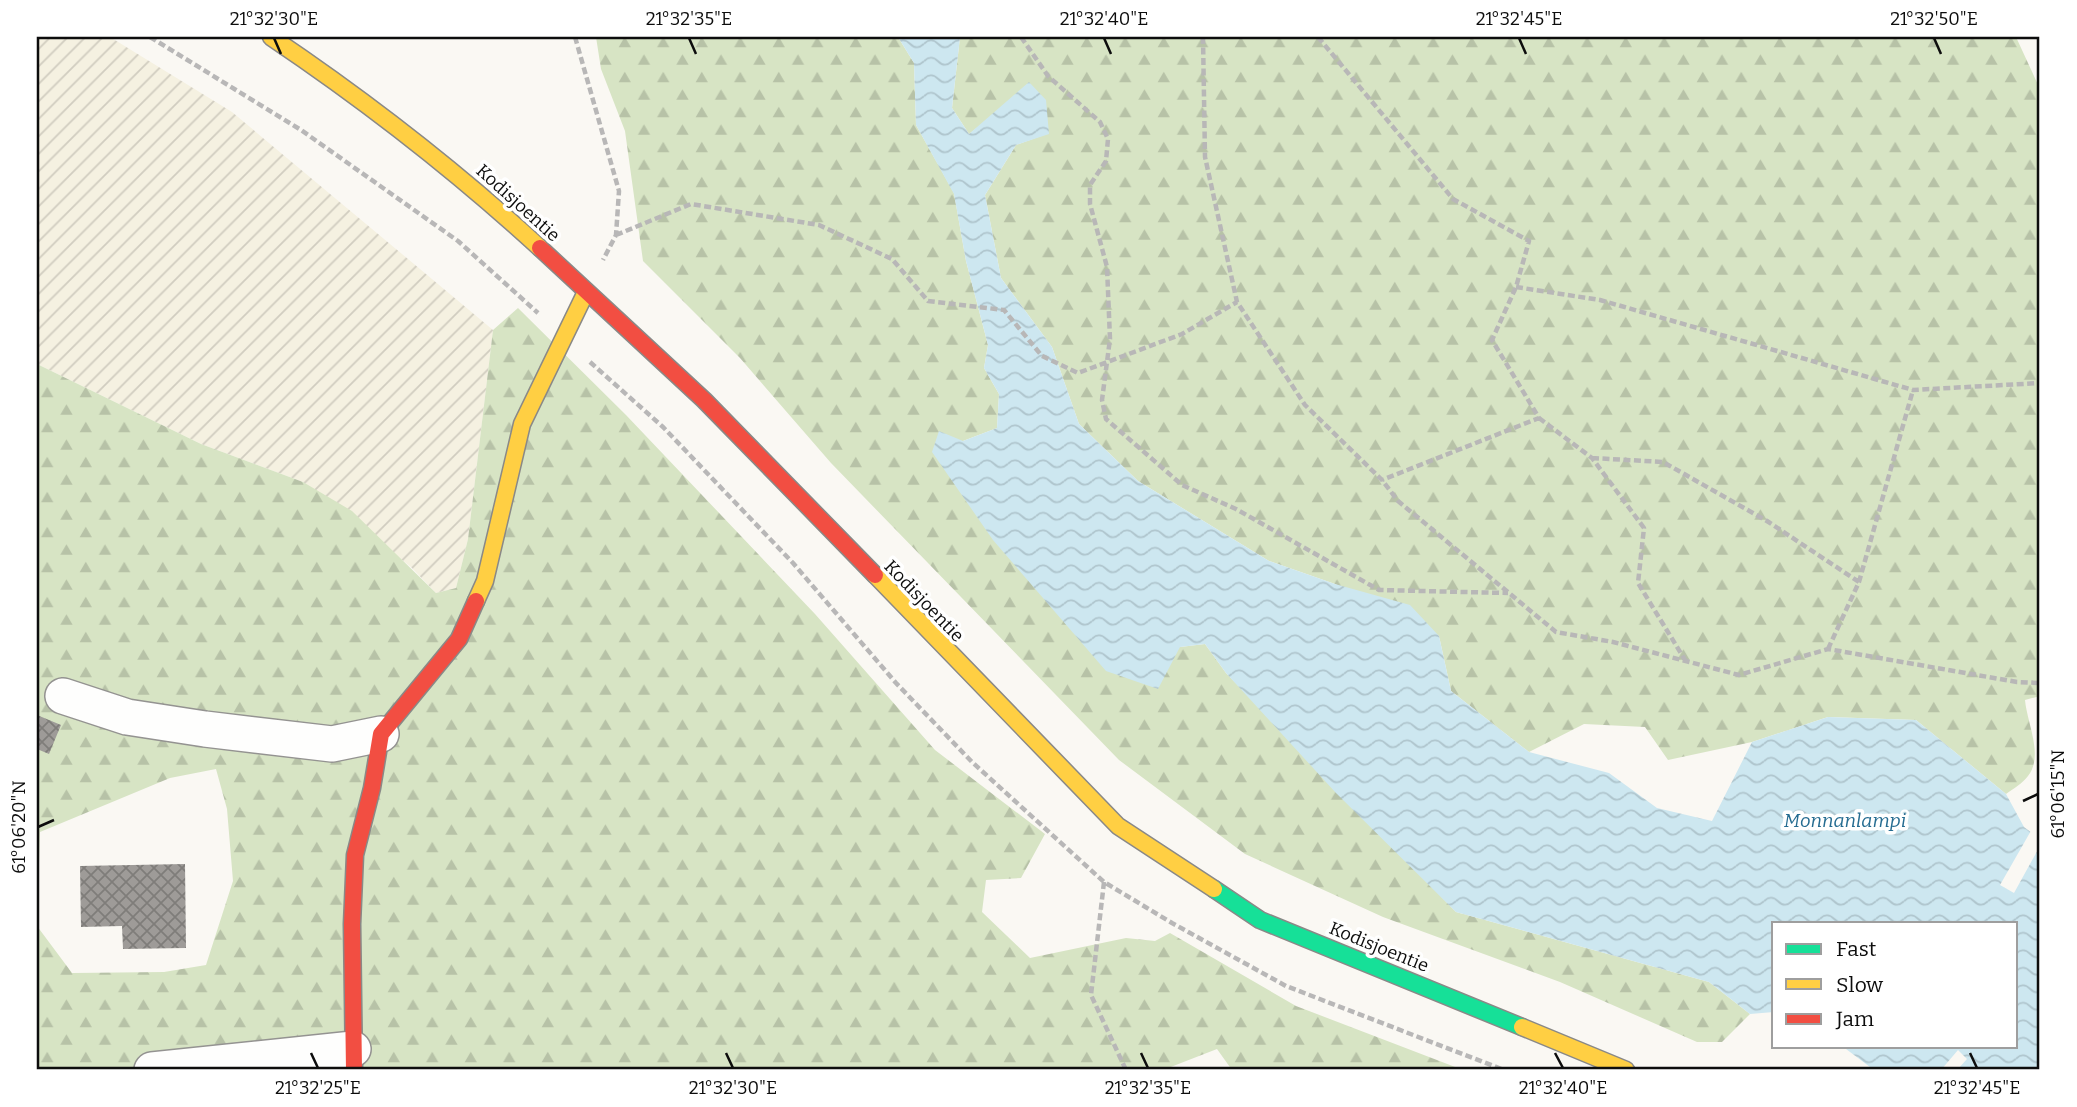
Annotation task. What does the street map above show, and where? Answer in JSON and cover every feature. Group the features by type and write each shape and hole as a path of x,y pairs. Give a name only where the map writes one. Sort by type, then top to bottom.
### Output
{"street":[{"name":"Kodisjoentie","path":"271,37 366,101 476,189 704,400 1118,826 1260,920 1626,1070"},
{"path":"152,1070 354,1060 355,855 372,789 382,734 459,639 485,581 503,495 522,424 586,292"},
{"path":"64,696 127,718 205,729 331,744 382,734"}],"path":[{"path":"150,37 301,130 458,242 509,284 562,337 663,428 793,563 896,683 972,762 1104,882 1171,923 1286,986 1504,1070"},
{"path":"575,37 619,191 616,235 586,292"},
{"path":"1021,37 1048,76 1100,122 1108,139 1106,161 1090,185 1090,204 1107,267 1110,339 1102,400 1106,419 1182,485 1236,509 1379,590 1508,593"},
{"path":"1203,37 1205,157 1237,302 1305,405 1381,480 1398,501 1556,632 1685,660 1739,675 1828,649 2017,682 2040,682"},
{"path":"1318,37 1453,199 1529,242 1517,287 1492,340 1539,418 1592,458 1644,528 1638,583 1685,660"},
{"path":"616,235 691,204 819,225 892,259 928,301 1004,310 1042,356 1079,373 1182,334 1237,302"},
{"path":"1517,287 1600,300 1913,390 2040,383"},
{"path":"1828,649 1858,582 1913,390"},
{"path":"1381,480 1539,418"},
{"path":"1592,458 1663,462 1767,521 1858,582"},
{"path":"1104,882 1091,995 1128,1070"}],"shaded area":[{"path":"37,37 110,37 232,112 493,330 468,539 456,588 436,593 411,567 303,482 201,444 37,364"}],"green space":[{"path":"596,37 898,37 914,63 916,125 954,193 966,261 988,345 984,368 999,394 997,428 963,441 1180,647 1205,644 1226,673 1456,912 1709,982 1750,1014 1722,1042 1697,1042 1560,982 1383,917 1245,854 1119,760 831,463 740,358 643,261 625,131 601,69"},
{"path":"960,37 2016,37 2040,89 2040,696 2025,700 2035,749 2033,768 2028,776 2006,794 1916,720 1828,717 1752,742 1668,760 1645,727 1584,724 1529,752 1451,691 1439,636 1335,584 1269,561 1138,481 1079,424 1052,347 1001,278 985,195 1016,145 1049,133 992,116 969,134 952,108"},
{"path":"518,308 626,415 815,614 935,750 1045,834 1021,878 986,880 982,912 1030,958 1126,938 1155,941 1170,933 1296,1006 1463,1070 1232,1070 1217,1049 1163,1070 37,1070 37,926 37,364 201,444 303,482 352,511 436,593 456,588 468,539 493,330","holes":["216,769 227,809 233,881 206,965 164,972 72,973 37,926 40,832 170,778"]}],"water":[{"name":"Monnanlampi","path":"898,37 960,37 952,108 969,134 1029,82 1046,100 1049,134 1016,145 985,195 1001,278 1052,347 1079,424 1138,481 1269,561 1335,584 1410,605 1439,636 1451,691 1529,752 1609,773 1657,808 1712,821 1752,742 1828,717 1916,720 2006,794 2024,827 2040,839 2040,1070 1874,1070 1845,1048 2018,1048 2018,922 1772,922 1772,1012 1750,1014 1709,982 1456,912 1336,793 1226,673 1205,644 1180,647 1158,689 1106,671 993,540 932,452 939,431 963,441 997,428 999,394 984,368 988,345 966,261 954,194 916,125 914,63"}],"pier":[{"path":"2032,829 2040,834 2040,846 2014,893 2000,885"},
{"path":"1958,1050 1967,1059 1957,1070 1941,1070"}],"building":[{"path":"37,715 61,725 49,754 37,749"},
{"path":"185,864 186,948 123,949 122,926 81,927 80,866"}],"traffic: fast":[{"path":"1214,889 1260,920 1522,1027"}],"traffic: slow":[{"path":"271,37 409,137 540,248"},
{"path":"476,601 485,581 522,424 586,292"},
{"path":"875,575 1118,826 1214,889"},
{"path":"1522,1027 1626,1070"}],"traffic: jam":[{"path":"540,248 704,400 875,575"},
{"path":"354,1070 352,924 355,855 372,788 381,734 459,639 476,601"}]}
